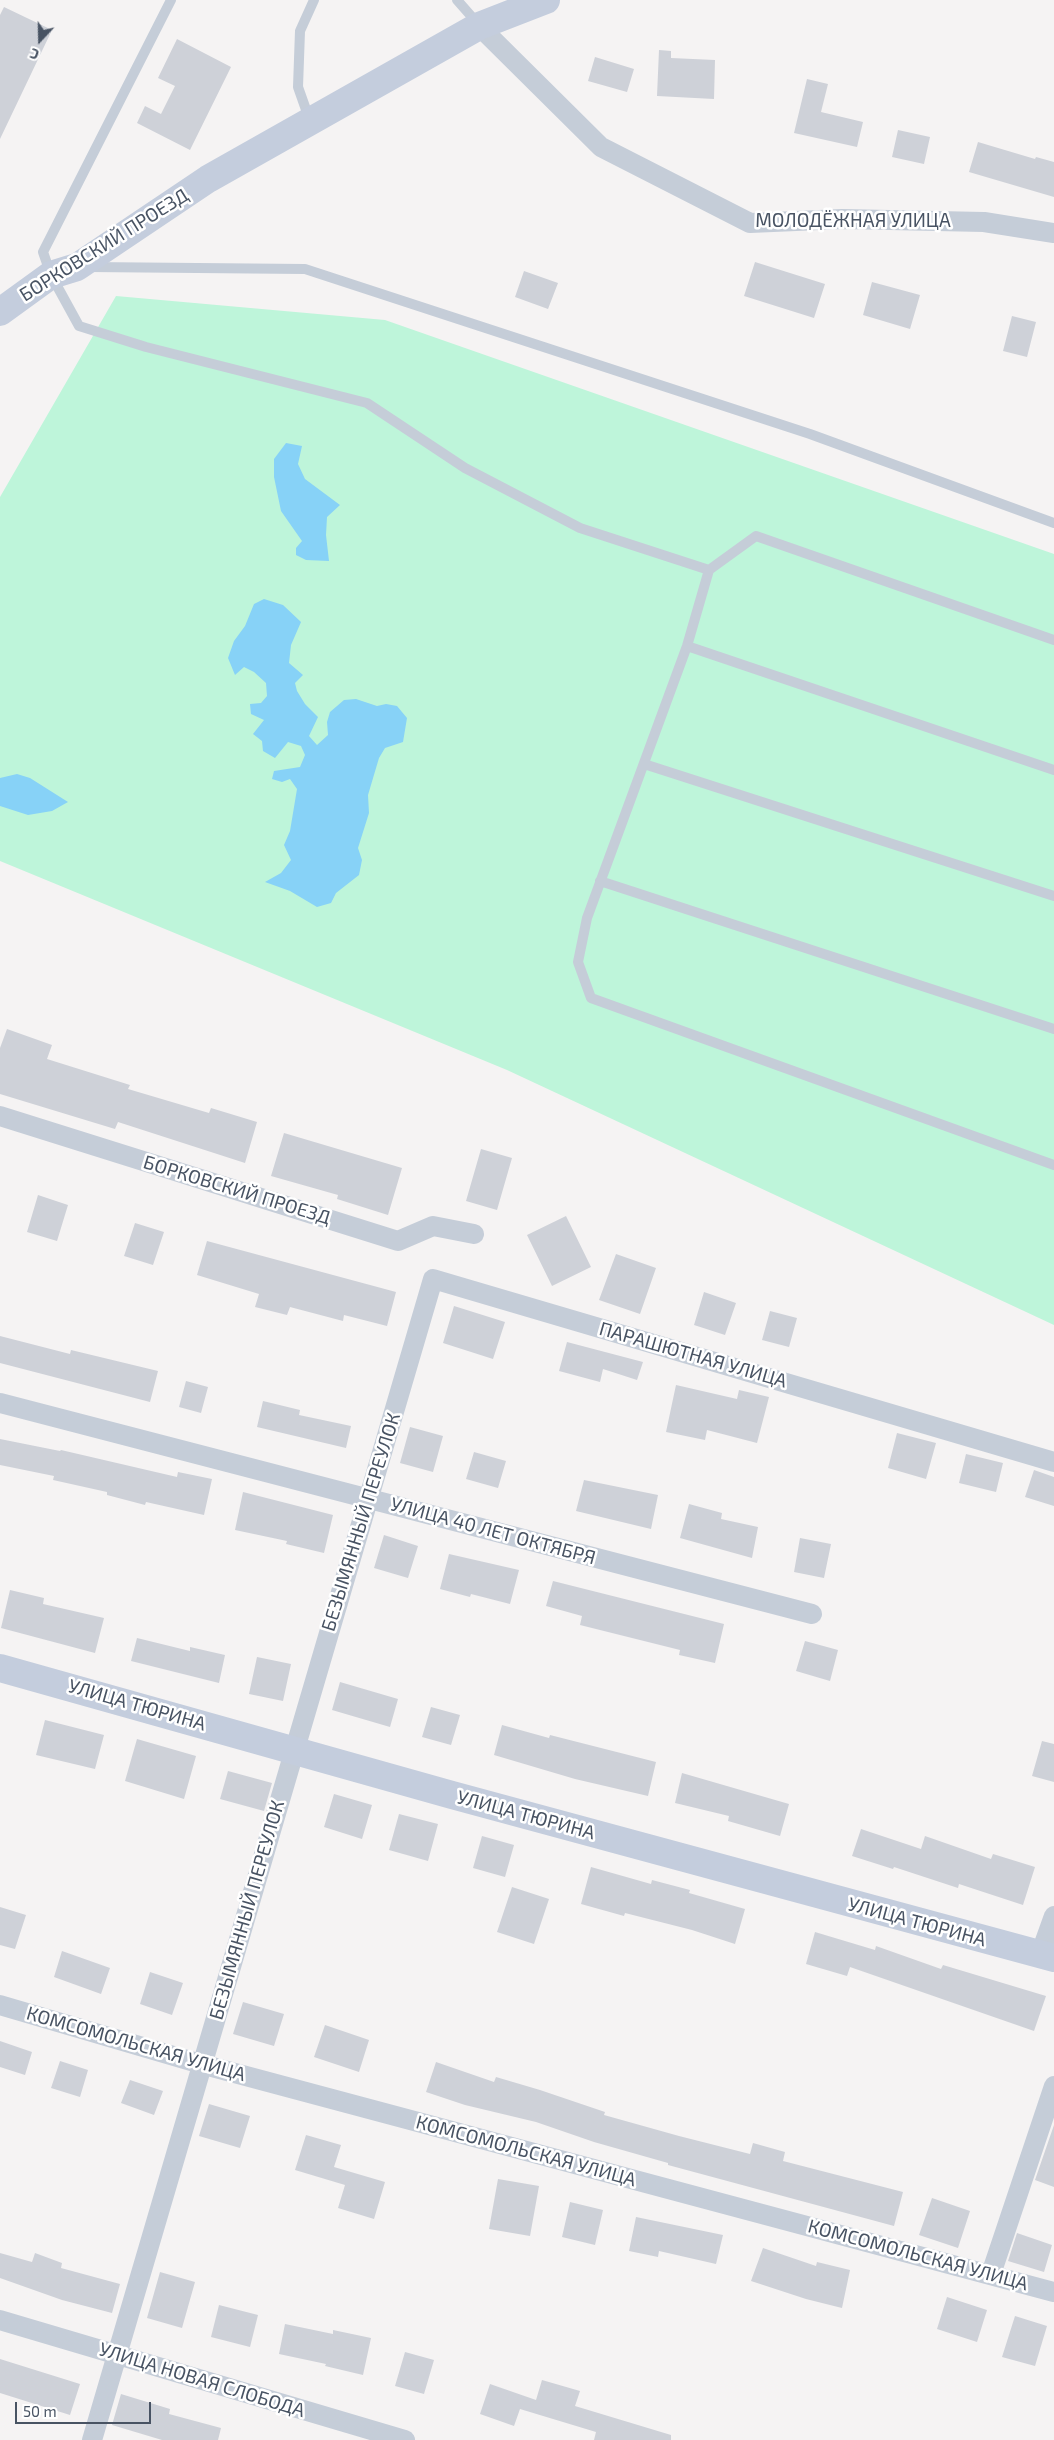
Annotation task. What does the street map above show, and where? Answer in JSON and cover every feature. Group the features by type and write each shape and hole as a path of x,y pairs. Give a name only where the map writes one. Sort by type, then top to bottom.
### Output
{"street":[{"name":"БОРКОВСКИЙ ПРОЕЗД","path":"0,312 51,275 76,267 208,179 479,26 518,6 546,0"},
{"name":"МОЛОДЁЖНАЯ УЛИЦА","path":"479,26 600,147 750,223 842,219 984,222 1054,233"},
{"name":"БОРКОВСКИЙ ПРОЕЗД","path":"0,1116 398,1241 433,1226 474,1234"},
{"name":"ПАРАШЮТНАЯ УЛИЦА","path":"404,1381 433,1279 1054,1462"},
{"name":"БЕЗЫМЯННЫЙ ПЕРЕУЛОК","path":"92,2440 367,1499 404,1381"},
{"name":"УЛИЦА 40 ЛЕТ ОКТЯБРЯ","path":"0,1403 812,1614"},
{"name":"УЛИЦА ТЮРИНА","path":"0,1668 472,1800 1047,1957"},
{"path":"1047,1957 1054,1916"},
{"name":"КОМСОМОЛЬСКАЯ УЛИЦА","path":"0,2005 201,2064 1054,2292"},
{"path":"990,2274 1054,2086"},
{"name":"УЛИЦА НОВАЯ СЛОБОДА","path":"0,2320 405,2440"}],"lane":[{"path":"171,0 44,252 51,275 79,326 146,348 367,403 465,468 580,528 708,570"},
{"path":"310,121 298,87 300,31 314,0"},
{"path":"457,0 479,26"},
{"path":"76,267 305,269 810,434 1054,523"},
{"path":"1054,640 756,536 708,570 688,646 587,918 578,962 591,998 1054,1165"},
{"path":"688,646 1054,770"},
{"path":"644,764 1054,896"},
{"path":"600,881 1054,1029"}],"green space":[{"path":"116,296 385,320 1054,554 1054,1325 507,1070 0,861 0,497"}],"water":[{"path":"286,443 302,446 298,464 305,479 340,505 327,517 326,535 329,561 306,560 296,555 296,548 302,541 281,511 274,477 274,459"},
{"path":"264,599 283,605 301,622 291,645 289,663 303,675 295,683 297,691 305,704 318,717 309,736 317,745 328,735 327,722 330,712 344,700 356,699 377,706 386,704 397,706 407,718 403,742 385,748 379,758 368,795 369,813 358,848 362,860 359,875 336,893 331,903 317,907 290,891 265,882 281,873 291,860 284,845 290,831 297,789 290,779 282,782 272,779 274,771 300,767 305,755 301,746 288,742 275,758 263,751 262,741 253,734 264,720 251,714 250,704 261,703 267,696 266,683 254,672 244,667 235,675 228,658 234,641 245,626 254,604"},
{"path":"17,774 30,778 68,802 52,811 28,815 0,806 0,778"}],"building":[{"path":"4,7 52,30 0,139 0,15"},
{"path":"177,39 231,67 190,150 137,123 145,106 161,114 175,86 158,78"},
{"path":"659,50 671,51 671,58 715,60 714,99 657,96"},
{"path":"595,57 634,69 627,92 588,81"},
{"path":"807,79 828,84 821,112 863,122 857,147 794,133"},
{"path":"898,130 930,137 924,164 892,157"},
{"path":"978,142 1035,159 1036,157 1054,162 1054,197 969,172"},
{"path":"755,262 825,284 814,318 744,296"},
{"path":"524,271 558,283 548,309 515,297"},
{"path":"872,282 920,295 910,329 863,315"},
{"path":"1012,316 1036,322 1027,357 1003,351"},
{"path":"7,1029 52,1045 47,1059 130,1085 128,1089 209,1113 211,1108 257,1122 245,1163 118,1122 115,1129 0,1094 0,1048"},
{"path":"284,1133 402,1168 388,1215 337,1199 338,1195 271,1176"},
{"path":"481,1149 512,1158 497,1210 466,1201"},
{"path":"38,1195 68,1205 57,1241 27,1232"},
{"path":"566,1216 591,1267 552,1286 527,1235"},
{"path":"135,1223 164,1232 153,1265 124,1256"},
{"path":"207,1241 396,1292 387,1326 344,1315 343,1321 290,1307 287,1315 255,1307 259,1294 197,1275"},
{"path":"616,1254 656,1268 640,1314 599,1300"},
{"path":"704,1292 736,1303 725,1335 694,1325"},
{"path":"454,1306 505,1322 493,1359 443,1343"},
{"path":"770,1311 797,1318 789,1347 762,1340"},
{"path":"0,1336 70,1354 71,1350 158,1371 150,1402 0,1363"},
{"path":"567,1342 643,1362 637,1380 603,1369 600,1382 559,1371"},
{"path":"186,1381 208,1387 201,1413 179,1407"},
{"path":"676,1385 737,1399 739,1390 769,1397 757,1443 707,1430 705,1440 666,1432"},
{"path":"263,1401 300,1410 299,1415 351,1426 346,1448 257,1427"},
{"path":"410,1427 443,1436 433,1472 400,1463"},
{"path":"897,1433 936,1443 926,1479 888,1468"},
{"path":"0,1439 61,1450 177,1477 178,1472 212,1479 204,1515 146,1502 145,1505 107,1495 107,1492 53,1480 54,1476 0,1465"},
{"path":"474,1452 506,1461 498,1488 466,1479"},
{"path":"966,1454 1003,1463 996,1492 959,1483"},
{"path":"1034,1470 1054,1477 1054,1506 1025,1497"},
{"path":"584,1480 658,1495 651,1529 576,1511"},
{"path":"243,1492 333,1515 324,1553 286,1544 287,1541 235,1530"},
{"path":"689,1504 722,1513 721,1519 758,1527 752,1558 680,1538"},
{"path":"384,1535 418,1546 408,1578 374,1568"},
{"path":"800,1538 831,1544 824,1578 794,1572"},
{"path":"449,1554 519,1570 510,1604 471,1594 470,1597 440,1589"},
{"path":"553,1581 724,1624 715,1663 679,1655 680,1650 580,1625 582,1616 546,1606"},
{"path":"10,1590 44,1598 43,1604 104,1618 95,1653 1,1628"},
{"path":"137,1638 190,1651 190,1647 225,1655 219,1683 131,1661"},
{"path":"805,1641 838,1650 830,1681 796,1671"},
{"path":"257,1657 291,1664 283,1701 249,1694"},
{"path":"340,1682 398,1699 390,1727 332,1710"},
{"path":"431,1707 460,1715 451,1745 422,1737"},
{"path":"45,1720 104,1735 95,1769 36,1755"},
{"path":"502,1725 549,1738 550,1735 656,1762 648,1796 575,1779 494,1755"},
{"path":"137,1739 196,1756 184,1799 125,1781"},
{"path":"1042,1741 1054,1744 1054,1782 1032,1776"},
{"path":"228,1771 272,1783 264,1811 220,1799"},
{"path":"682,1773 789,1804 780,1836 728,1821 729,1816 675,1803"},
{"path":"334,1794 372,1805 362,1839 324,1827"},
{"path":"399,1814 438,1824 428,1861 389,1850"},
{"path":"861,1829 921,1849 925,1836 991,1859 993,1854 1035,1867 1023,1905 959,1884 958,1888 894,1867 893,1869 852,1856"},
{"path":"482,1836 514,1845 505,1877 473,1868"},
{"path":"591,1867 651,1884 652,1880 690,1890 689,1893 745,1909 735,1944 692,1930 625,1913 624,1916 581,1904"},
{"path":"512,1887 549,1899 534,1944 497,1932"},
{"path":"0,1907 26,1915 15,1949 0,1945"},
{"path":"815,1932 875,1950 876,1946 941,1969 943,1965 1046,1996 1034,2031 850,1967 847,1976 806,1964"},
{"path":"62,1951 110,1968 101,1994 54,1977"},
{"path":"150,1972 183,1983 172,2015 140,2004"},
{"path":"243,2002 284,2014 274,2046 233,2034"},
{"path":"325,2025 369,2040 359,2072 314,2057"},
{"path":"0,2041 32,2052 25,2075 0,2067"},
{"path":"60,2061 88,2070 80,2097 51,2088"},
{"path":"436,2062 494,2082 496,2077 540,2090 605,2112 604,2115 679,2136 750,2154 753,2143 785,2152 783,2161 903,2192 894,2226 668,2165 668,2163 594,2142 536,2122 465,2105 426,2092"},
{"path":"130,2080 163,2091 154,2115 121,2103"},
{"path":"209,2104 250,2116 240,2148 199,2136"},
{"path":"1054,2125 1054,2187 1035,2180"},
{"path":"306,2135 341,2145 334,2167 385,2182 374,2219 338,2208 345,2185 295,2170"},
{"path":"498,2179 539,2186 530,2236 489,2229"},
{"path":"932,2198 970,2211 958,2248 919,2235"},
{"path":"570,2202 603,2210 595,2245 562,2237"},
{"path":"636,2217 723,2235 716,2264 659,2251 658,2257 629,2251"},
{"path":"1017,2233 1052,2245 1044,2272 1008,2261"},
{"path":"763,2248 816,2266 817,2262 850,2270 842,2308 806,2299 751,2281"},
{"path":"0,2253 32,2262 35,2253 62,2263 61,2268 120,2284 112,2313 62,2300 0,2278"},
{"path":"160,2272 195,2282 182,2328 147,2318"},
{"path":"947,2297 987,2310 977,2342 937,2329"},
{"path":"219,2305 258,2315 250,2347 211,2337"},
{"path":"1015,2316 1047,2326 1035,2366 1002,2357"},
{"path":"285,2324 333,2334 333,2330 371,2338 363,2375 325,2366 326,2364 279,2354"},
{"path":"405,2352 434,2360 424,2394 395,2386"},
{"path":"0,2359 80,2384 70,2415 0,2393"},
{"path":"542,2380 580,2391 575,2406 671,2435 671,2440 594,2440 596,2432 520,2409 514,2426 480,2414 490,2384 536,2400"},
{"path":"121,2394 170,2409 169,2414 221,2428 218,2440 162,2440 112,2425"}]}
